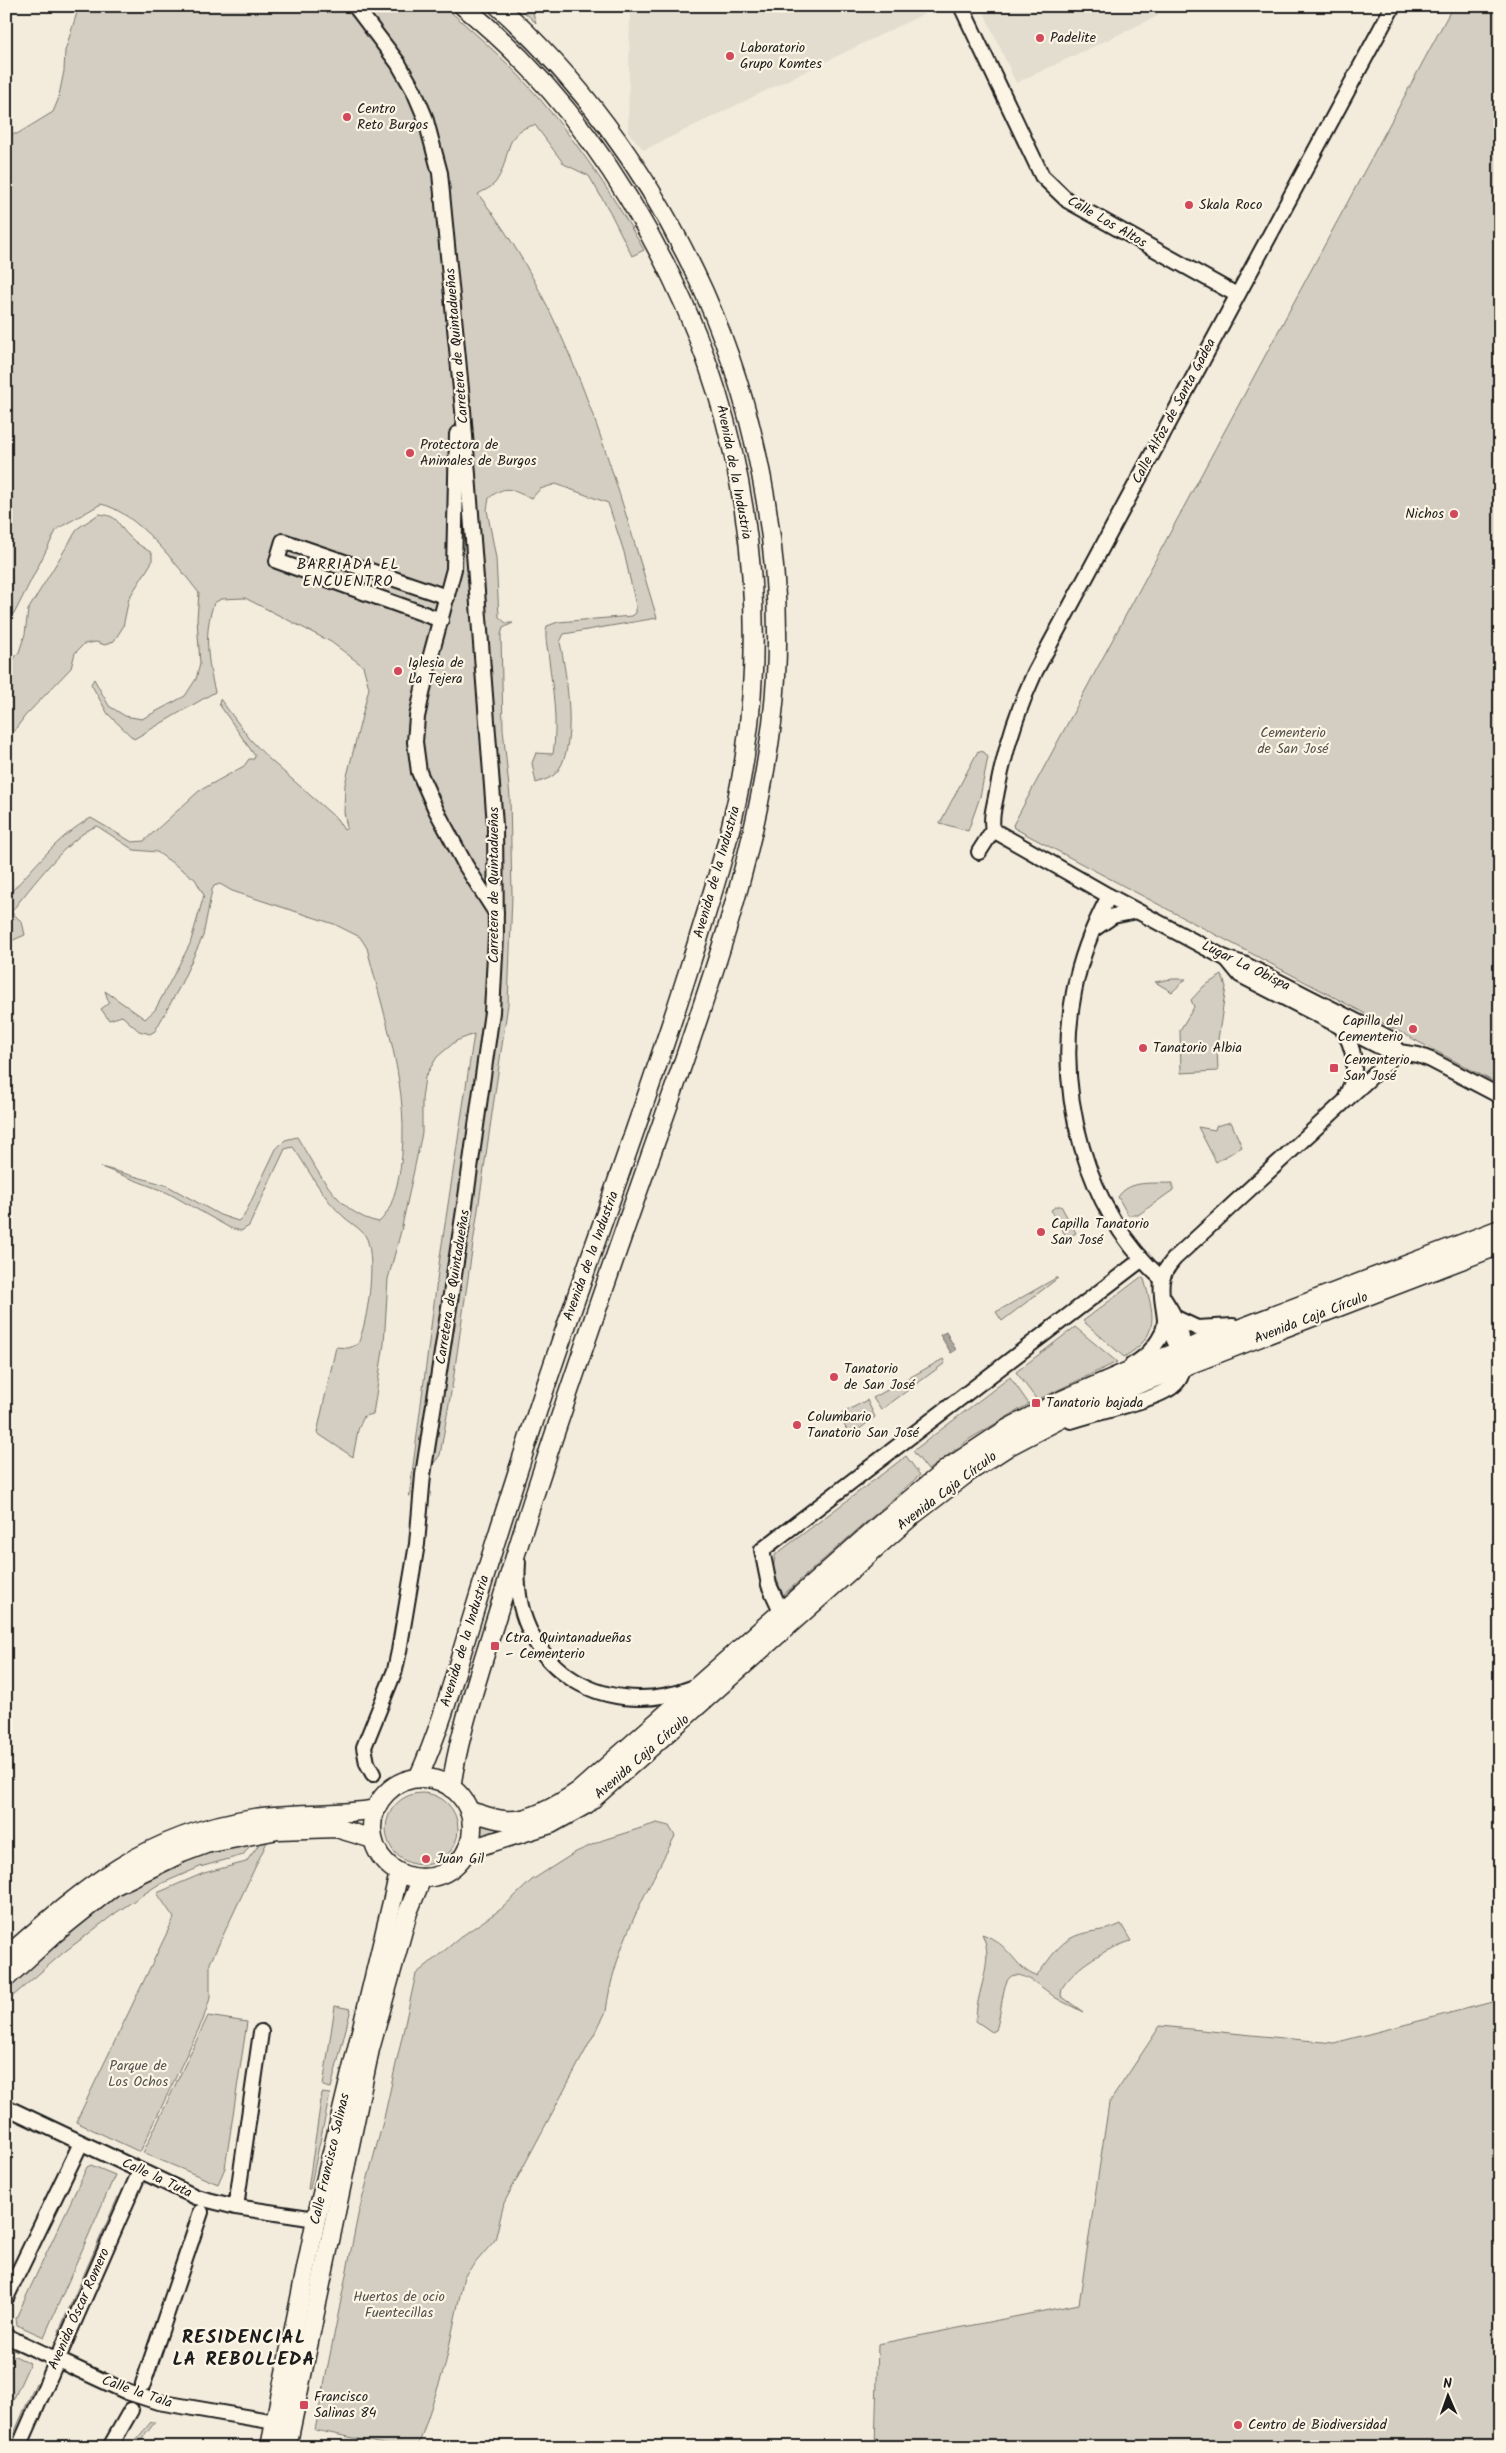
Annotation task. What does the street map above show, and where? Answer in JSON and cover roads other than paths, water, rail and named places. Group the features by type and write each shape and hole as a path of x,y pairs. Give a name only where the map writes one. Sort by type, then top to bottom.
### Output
{"main road":[{"name":"Avenida de la Industria","path":"418,1778 434,1741 557,1351 679,1002 722,860 743,768 753,669 751,566 745,518 719,398 702,349 676,288 661,257 611,171 578,124 515,53 463,6"},
{"name":"Avenida de la Industria","path":"452,1788 458,1747 502,1596 549,1449 668,1105 721,943 757,815 772,721 776,622 771,552 760,470 736,378 714,316 662,208 619,143 581,93 523,29 498,6"},
{"name":"Avenida Caja Círculo","path":"467,1850 551,1824 588,1804 913,1515 982,1463 1028,1434 1188,1359 1251,1324 1500,1229"},
{"name":"Avenida Caja Círculo","path":"469,1811 497,1819 516,1820 561,1801 580,1790 702,1684 884,1520 948,1468 1007,1429 1083,1390 1188,1359 1500,1245"},
{"path":"418,1778 436,1780 452,1788 465,1802 469,1811 472,1824 472,1838 467,1850 453,1868 444,1874 422,1878 399,1873 382,1859 373,1839 372,1824 376,1809 393,1788 418,1778"},
{"path":"6,1957 62,1907 101,1878 146,1852 185,1836 215,1826 255,1818 352,1813 376,1809"},
{"path":"6,1978 68,1921 114,1886 182,1853 206,1844 278,1830 336,1828 373,1839"},
{"name":"Calle Francisco Salinas","path":"270,2447 316,2219 399,1873"},
{"name":"Calle Francisco Salinas","path":"287,2447 370,2049 408,1912 422,1878"}],"street":[{"name":"Carretera de Quintadueñas","path":"355,6 398,63 414,91 425,117 435,150 445,208 492,771 496,913 494,981 486,1063 422,1475 417,1544 397,1661 364,1747 367,1763 373,1774"},
{"name":"Calle Los Altos","path":"961,6 1033,159 1042,176 1055,190 1068,201 1237,295"},
{"name":"Calle Alfoz de Santa Gadea","path":"993,830 992,815 1002,767 1021,702 1035,672 1393,6"},
{"path":"463,414 457,432 455,460 454,569 417,717 415,742 419,772 436,810 462,858 496,913"},
{"path":"441,620 277,561 283,541 448,597"},
{"path":"980,852 993,830"},
{"name":"Lugar La Obispa","path":"993,830 1109,896 1225,958 1244,964 1389,1038 1398,1052"},
{"path":"1109,896 1094,929 1078,974 1070,1019 1070,1066 1073,1099 1088,1171 1141,1260 1162,1279"},
{"path":"1094,929 1114,916 1137,911"},
{"path":"1225,958 1240,975 1386,1050 1432,1060 1500,1096"},
{"path":"1341,1027 1351,1046 1354,1066 1354,1078 1343,1101"},
{"path":"1188,1359 1175,1342 1162,1296 1162,1279 1166,1270 1183,1249 1398,1052"},
{"path":"782,1612 769,1585 762,1550 895,1446 1141,1260"},
{"path":"1170,1320 1201,1328 1251,1324"},
{"path":"1083,1390 1138,1362 1153,1347 1170,1320"},
{"name":"Avenida de la Industria","path":"549,1449 518,1556 518,1602 524,1622 536,1645 562,1672 588,1687 612,1695 664,1696 702,1684"},
{"path":"236,2207 261,2032"},
{"name":"Calle la Tuta","path":"6,2107 196,2197 236,2207 316,2219"},
{"path":"6,2298 81,2143"},
{"name":"Avenida Óscar Romero","path":"19,2447 140,2171"},
{"path":"143,2384 201,2212"},
{"name":"Calle la Tala","path":"6,2336 127,2392 158,2402 276,2422"},
{"path":"110,2447 131,2410"}],"place":[{"name":"Padelite","path":"1040,38"},
{"name":"Laboratorio Grupo Komtes","path":"730,56"},
{"name":"Centro Reto Burgos","path":"347,117"},
{"name":"Skala Roco","path":"1189,205"},
{"name":"Protectora de Animales de Burgos","path":"410,453"},
{"name":"Nichos","path":"1454,514"},
{"name":"Iglesia de La Tejera","path":"398,671"},
{"name":"Capilla del Cementerio","path":"1413,1029"},
{"name":"Tanatorio Albia","path":"1143,1048"},
{"name":"Cementerio San José","path":"1334,1068"},
{"name":"Capilla Tanatorio San José","path":"1041,1232"},
{"name":"Tanatorio de San José","path":"834,1377"},
{"name":"Tanatorio bajada","path":"1036,1403"},
{"name":"Columbario Tanatorio San José","path":"797,1425"},
{"name":"Ctra. Quintanadueñas – Cementerio","path":"495,1646"},
{"name":"Juan Gil","path":"426,1859"},
{"name":"Francisco Salinas 84","path":"304,2405"},
{"name":"Centro de Biodiversidad","path":"1238,2425"}],"district":[{"name":"BARRIADA EL ENCUENTRO","path":"348,574"},
{"name":"RESIDENCIAL LA REBOLLEDA","path":"244,2349"}],"park label":[{"name":"Cementerio de San José","path":"1293,742"},
{"name":"Parque de Los Ochos","path":"138,2074"},
{"name":"Huertos de ocio Fuentecillas","path":"399,2306"}]}
